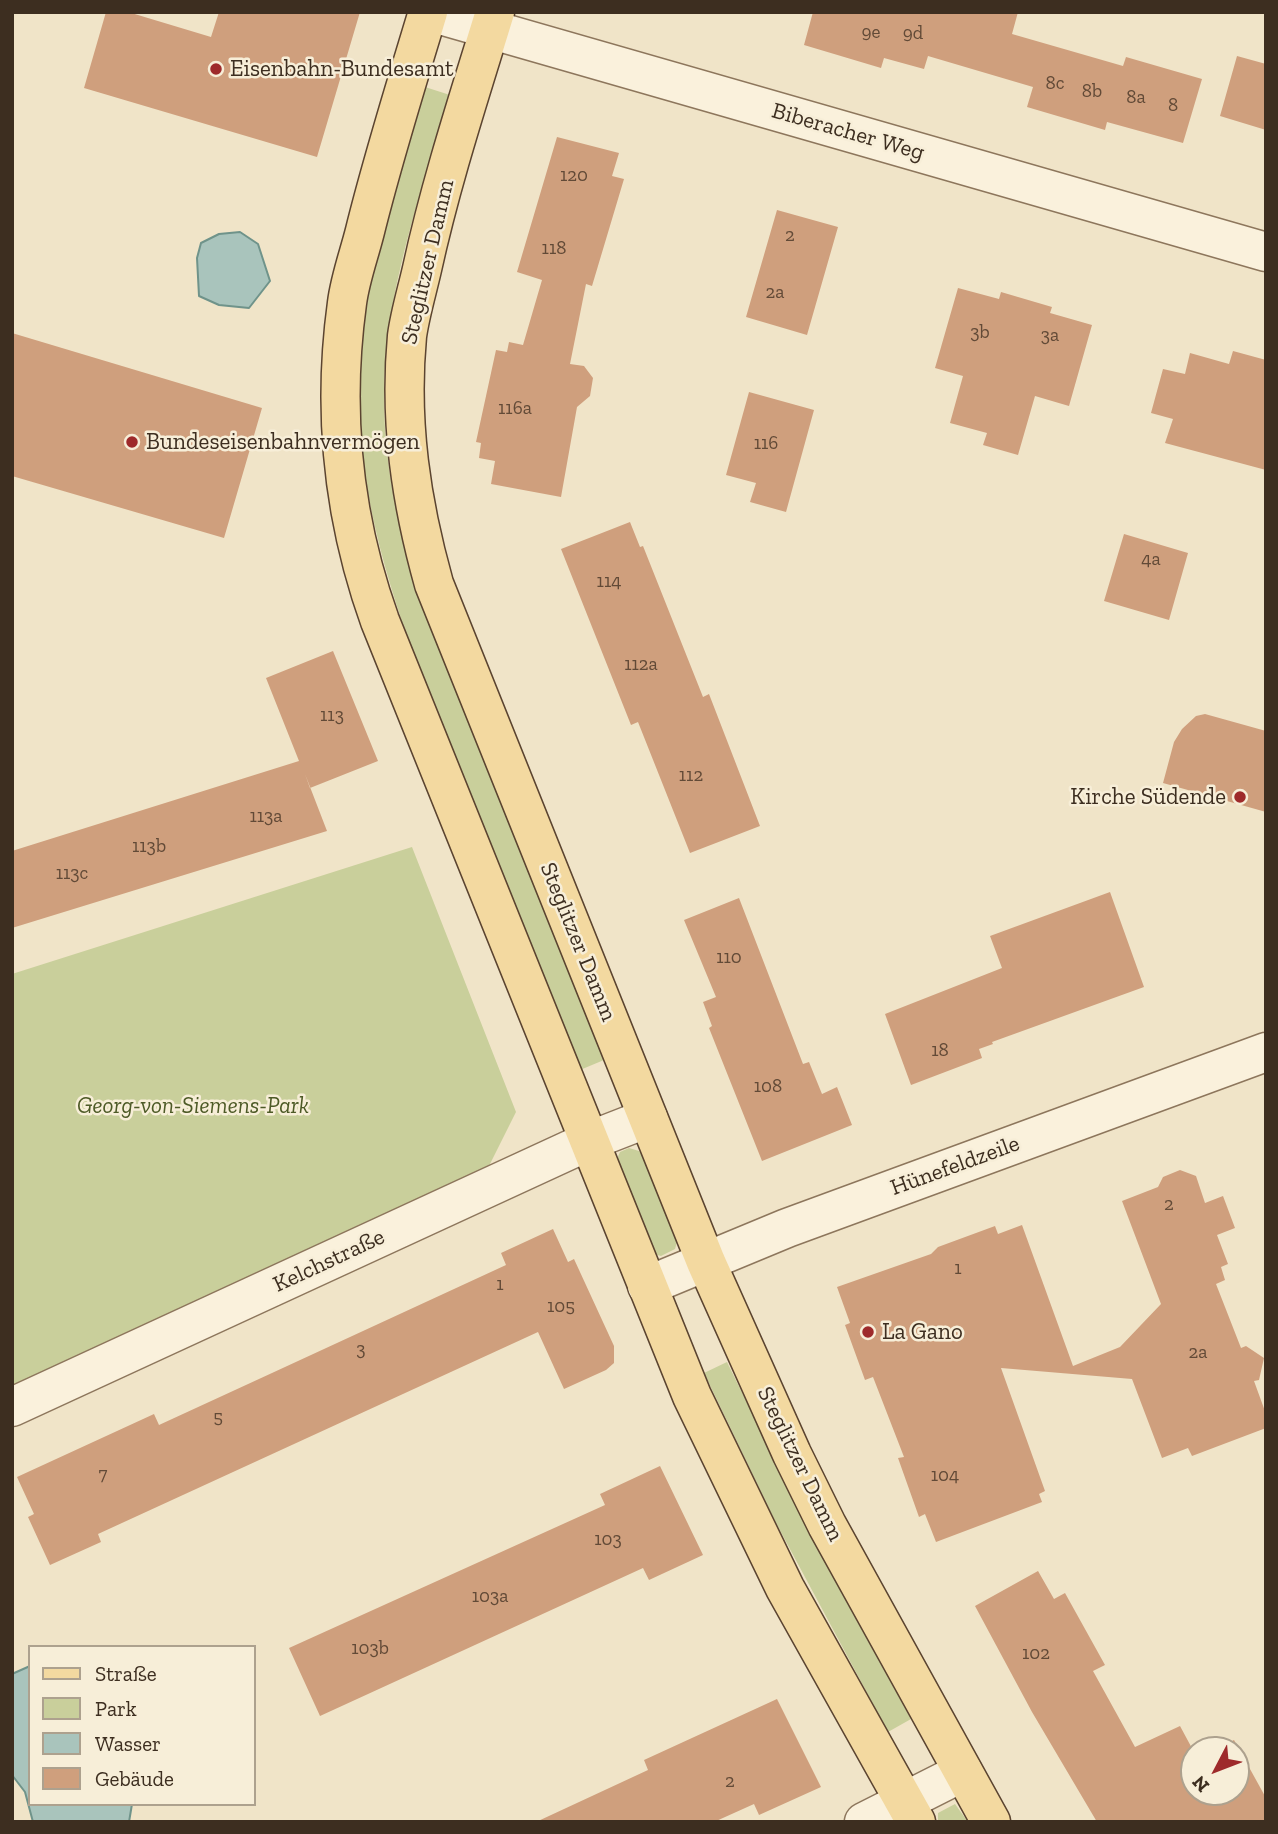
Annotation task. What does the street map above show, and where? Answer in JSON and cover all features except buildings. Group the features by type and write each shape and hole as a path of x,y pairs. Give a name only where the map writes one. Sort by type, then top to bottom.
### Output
{"main road":[{"path":"429,12 379,177 347,302 339,414 354,537 380,621 692,1396 785,1588 911,1812"},
{"name":"Steglitzer Damm","path":"492,21 430,233 408,335 404,412 414,510 434,584 706,1262 827,1525 991,1822"}],"street":[{"name":"Biberacher Weg","path":"429,12 492,21 1266,252"},
{"name":"Hünefeldzeile","path":"647,1286 787,1228 1266,1052"},
{"name":"Kelchstraße","path":"12,1407 589,1141 648,1118"},
{"path":"864,1822 911,1812 963,1772"}],"green space":[{"path":"425,87 450,95 413,218 392,311 384,375 390,471 402,534 419,595 604,1060 580,1070 409,642 385,566 367,488 359,409 363,329 381,237"},
{"name":"Georg-von-Siemens-Park","path":"412,847 516,1112 488,1168 12,1388 12,974"},
{"path":"629,1148 639,1151 644,1158 677,1242 675,1249 661,1256 654,1254 617,1159 620,1152"},
{"path":"727,1362 829,1570 911,1719 888,1732 776,1523 704,1373"},
{"path":"955,1804 968,1822 938,1822 938,1813"}],"water":[{"path":"240,232 258,244 270,281 249,308 219,305 199,296 197,258 201,243 219,234"},
{"path":"28,1667 28,1803 25,1792 12,1775 12,1674"},
{"path":"29,1806 132,1806 129,1822 33,1822"}],"place":[{"name":"Eisenbahn-Bundesamt","path":"216,69"},
{"name":"Bundeseisenbahnvermögen","path":"132,442"},
{"name":"Kirche Südende","path":"1240,797"},
{"name":"La Gano","path":"868,1332"}]}
